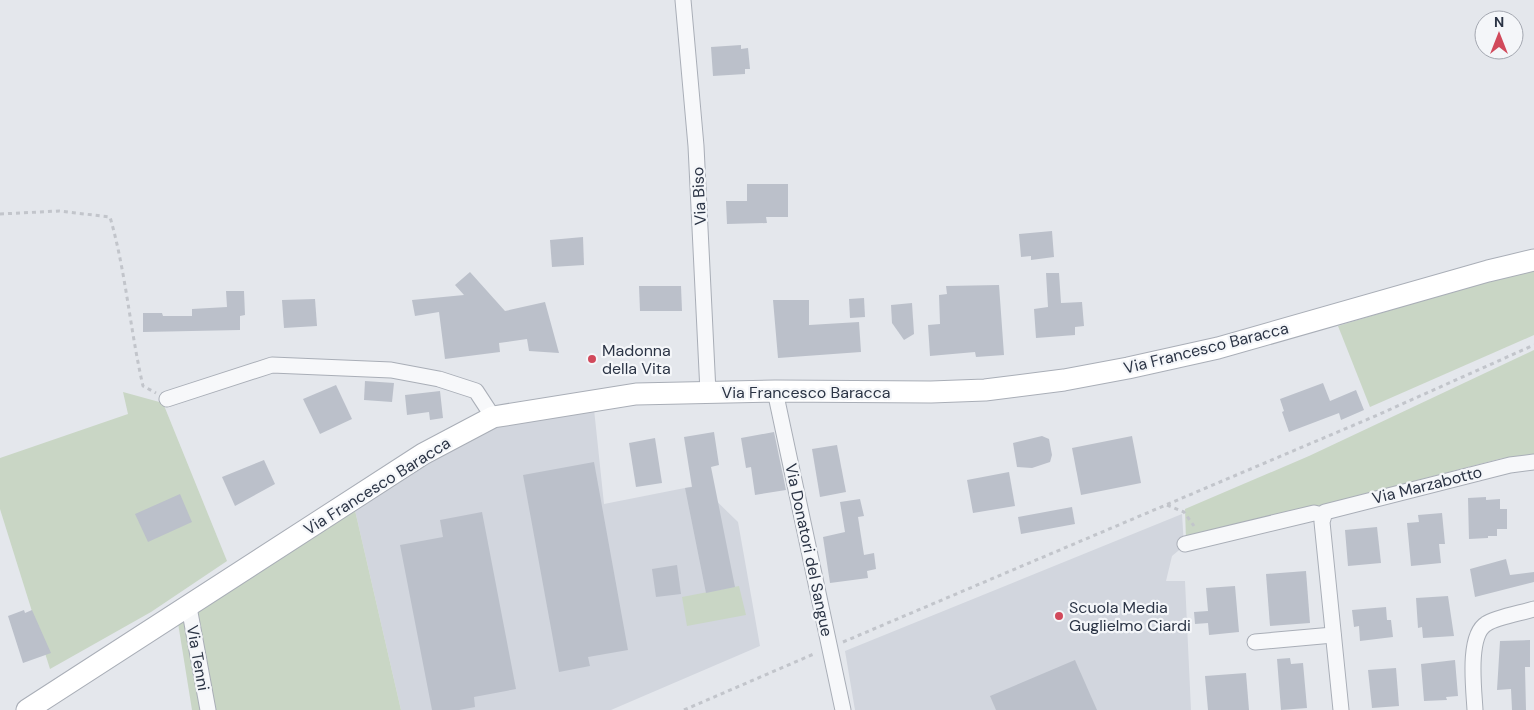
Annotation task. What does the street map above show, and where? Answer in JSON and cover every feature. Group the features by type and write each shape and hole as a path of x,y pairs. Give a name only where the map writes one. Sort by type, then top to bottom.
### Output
{"street":[{"name":"Via Biso","path":"683,0 696,146 708,392"},
{"name":"Via Francesco Baracca","path":"27,710 423,454 493,417 636,394 775,391 931,392 985,390 1064,380 1218,348 1478,274 1534,260"},
{"path":"168,398 272,365 391,370 439,379 476,392 493,417"},
{"name":"Via Donatori del Sangue","path":"775,391 843,710"},
{"name":"Via Marzabotto","path":"1185,544 1203,538 1314,513 1322,515 1328,509 1510,465 1534,462"},
{"path":"1322,515 1341,710"},
{"name":"Via Tenni","path":"189,607 208,710"},
{"path":"1475,710 1474,647 1477,632 1486,624 1534,609"},
{"path":"1255,642 1333,635"}],"path":[{"path":"0,214 59,210 110,217 119,249 133,340 143,386 168,398"},
{"path":"684,710 1373,417 1534,345"},
{"path":"1166,504 1184,512 1203,538"}],"shaded area":[{"path":"594,409 604,504 700,485 738,522 760,646 611,710 401,710 354,506 492,426"},
{"name":"Scuola Media Guglielmo Ciardi","path":"1182,514 1184,546 1172,556 1166,581 1185,581 1191,710 855,710 845,651"}],"green space":[{"path":"1534,268 1534,335 1370,407 1338,326"},
{"path":"1534,350 1534,456 1503,458 1186,540 1185,509 1309,456"},
{"path":"123,392 163,403 227,561 151,612 50,669 0,509 0,458 128,414"},
{"path":"354,506 401,710 192,710 178,623"},
{"path":"739,586 746,615 687,626 682,597"}],"building":[{"path":"741,45 741,49 748,48 750,69 745,69 745,74 713,76 711,47"},
{"path":"747,184 788,184 788,217 766,217 767,223 727,224 726,201 747,201"},
{"path":"1052,231 1054,257 1031,260 1031,256 1021,257 1019,234"},
{"path":"583,237 584,265 552,267 550,240"},
{"path":"470,272 505,311 545,302 559,353 529,351 527,339 499,343 500,352 445,359 439,312 415,316 412,300 464,295 455,285"},
{"path":"1046,273 1059,273 1061,303 1082,302 1084,326 1075,327 1075,335 1036,338 1034,309 1048,307"},
{"path":"999,285 1004,355 976,357 975,352 930,356 928,325 940,324 939,295 947,294 946,286"},
{"path":"639,286 681,286 682,311 640,311"},
{"path":"226,291 244,291 245,315 240,316 240,330 143,332 143,313 162,313 163,316 192,316 192,309 227,307"},
{"path":"864,298 865,317 850,318 849,299"},
{"path":"315,299 317,326 284,328 282,300"},
{"path":"773,300 809,300 809,325 859,322 861,352 778,358"},
{"path":"912,303 914,334 904,340 892,323 891,305"},
{"path":"365,381 394,383 392,402 364,400"},
{"path":"1323,383 1330,401 1356,390 1364,410 1341,420 1339,413 1289,432 1280,399"},
{"path":"336,385 352,419 320,434 303,399"},
{"path":"440,391 443,418 430,420 429,412 407,415 405,395"},
{"path":"714,432 719,465 711,467 735,587 706,593 685,488 692,487 684,437"},
{"path":"774,432 786,490 755,495 751,467 746,468 741,438"},
{"path":"1042,436 1049,439 1052,455 1050,462 1032,468 1017,467 1013,443"},
{"path":"1132,436 1141,483 1081,495 1072,448"},
{"path":"655,438 662,483 636,487 629,443"},
{"path":"837,445 846,492 820,497 812,449"},
{"path":"264,460 275,484 235,506 222,477"},
{"path":"594,462 628,650 588,657 590,666 559,672 523,475"},
{"path":"1009,472 1015,506 973,513 967,480"},
{"path":"180,494 192,522 148,542 135,514"},
{"path":"1486,497 1486,500 1500,499 1500,509 1507,509 1507,529 1497,529 1497,536 1469,539 1468,498"},
{"path":"860,499 864,516 858,517 864,555 874,553 876,569 867,571 868,578 830,583 823,537 845,532 840,502"},
{"path":"1072,507 1075,524 1021,534 1018,517"},
{"path":"482,512 516,689 474,697 475,707 459,710 432,710 400,545 443,537 440,520"},
{"path":"1442,513 1445,544 1439,544 1441,563 1411,566 1407,523 1419,522 1418,515"},
{"path":"1377,527 1381,563 1348,566 1345,530"},
{"path":"1506,559 1510,575 1534,572 1534,582 1475,597 1470,569"},
{"path":"677,565 681,594 656,597 652,569"},
{"path":"1306,571 1310,623 1270,626 1266,574"},
{"path":"1235,586 1239,632 1209,635 1208,623 1195,624 1194,612 1208,611 1206,588"},
{"path":"1448,596 1454,636 1423,638 1422,627 1418,628 1416,598"},
{"path":"1386,607 1387,620 1391,620 1393,637 1360,641 1359,626 1354,627 1352,610"},
{"path":"24,610 25,613 32,610 51,653 23,663 8,616"},
{"path":"1530,640 1530,667 1525,667 1526,710 1512,710 1511,689 1497,690 1500,641"},
{"path":"1290,658 1291,664 1303,663 1307,708 1281,710 1277,659"},
{"path":"1075,660 1097,710 996,710 990,696"},
{"path":"1455,660 1458,696 1446,697 1447,700 1424,701 1421,664"},
{"path":"1396,668 1399,706 1372,708 1368,670"},
{"path":"1246,673 1249,710 1208,710 1205,676"}],"place":[{"name":"Madonna della Vita","path":"592,359"},
{"name":"Scuola Media Guglielmo Ciardi","path":"1059,616"}]}
